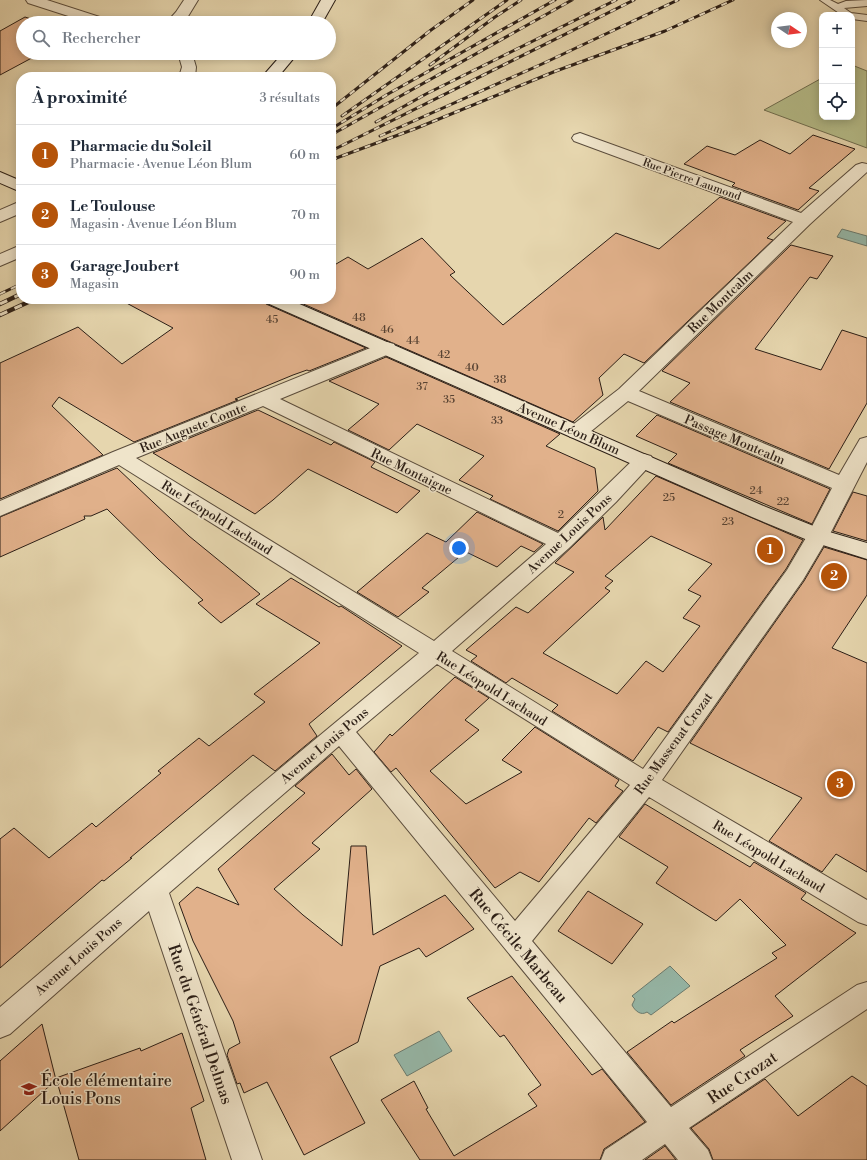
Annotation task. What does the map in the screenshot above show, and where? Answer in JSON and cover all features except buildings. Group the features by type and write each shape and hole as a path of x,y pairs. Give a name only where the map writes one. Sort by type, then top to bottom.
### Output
{"street":[{"path":"33,0 82,16"},
{"path":"181,16 192,0"},
{"path":"319,16 328,0"},
{"path":"187,60 189,68 188,72"},
{"path":"275,72 286,60"},
{"name":"Rue Pierre Laumond","path":"580,138 804,220"},
{"name":"Rue Montcalm","path":"577,432 626,393 804,220 862,168"},
{"path":"0,177 16,185"},
{"path":"0,217 16,209"},
{"path":"0,261 16,253"},
{"name":"Avenue Léon Blum","path":"285,304 759,512 818,536 867,551"},
{"name":"Rue Auguste Comte","path":"0,509 120,457 387,348"},
{"name":"Passage Montcalm","path":"626,393 844,485"},
{"name":"Rue Montaigne","path":"264,399 561,543"},
{"name":"Rue Massenat Crozat","path":"516,940 646,782 795,574 818,536 867,444"},
{"name":"Rue Léopold Lachaud","path":"120,457 646,782 867,914"},
{"name":"Avenue Louis Pons","path":"0,1025 155,889 341,730 436,653 561,543 644,461"},
{"name":"Rue Cécile Marbeau","path":"341,730 516,940 668,1127 697,1160"},
{"name":"Rue du Général Delmas","path":"155,889 247,1160"},
{"name":"Rue Crozat","path":"616,1160 867,994"}],"lane":[{"path":"824,0 844,12"},
{"path":"839,9 842,5 867,3"},
{"path":"855,16 867,18"}],"green space":[{"path":"855,66 867,71 867,148 764,110 819,80 819,120 855,120"}],"shaded area":[{"path":"842,229 867,236 867,246 837,237"},
{"path":"670,966 690,986 651,1015 647,1012 640,1013 636,1011 632,1005 635,999 632,996"},
{"path":"439,1031 452,1051 407,1076 394,1055"}],"railway":[{"path":"336,105 431,30 473,0"},
{"path":"342,116 507,0"},
{"path":"430,65 495,17 521,0"},
{"path":"336,126 388,94 555,0"},
{"path":"336,132 572,0"},
{"path":"376,122 426,94 616,0"},
{"path":"336,149 634,0"},
{"path":"380,136 542,64 678,0"},
{"path":"336,158 417,128 556,71 665,31 733,0"},
{"path":"0,294 16,286"},
{"path":"0,304 16,296"},
{"path":"0,315 24,304"}],"place":[{"name":"Pharmacie du Soleil","path":"770,550"},
{"name":"Le Toulouse","path":"834,576"},
{"name":"Garage Joubert","path":"840,784"},
{"name":"École élémentaire Louis Pons","path":"29,1089"}]}
